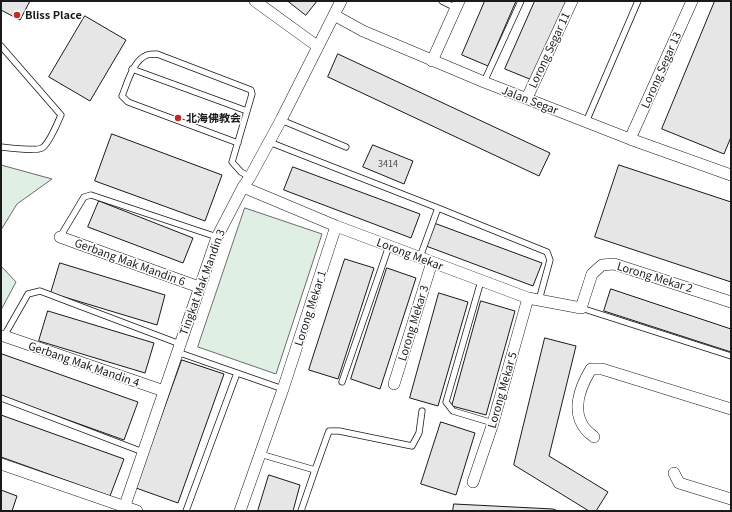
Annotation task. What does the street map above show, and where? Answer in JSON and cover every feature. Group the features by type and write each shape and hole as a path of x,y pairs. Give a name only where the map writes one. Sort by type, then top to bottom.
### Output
{"street":[{"path":"254,1 317,46"},
{"name":"Tingkat Mak Mandin 3","path":"124,509 216,237 281,120 341,1"},
{"name":"Lorong Segar 11","path":"527,98 572,1"},
{"name":"Lorong Segar 13","path":"630,139 692,1"},
{"path":"432,60 457,4"},
{"name":"Jalan Segar","path":"334,15 363,31 484,82 630,139 731,175"},
{"name":"Lorong Mekar","path":"243,187 336,226 481,281 533,299 581,308"},
{"name":"Lorong Mekar 1","path":"240,511 283,389 336,226"},
{"name":"Gerbang Mak Mandin 6","path":"60,236 199,287"},
{"name":"Lorong Mekar 3","path":"394,384 432,262"},
{"name":"Lorong Mekar 2","path":"581,308 592,274 602,266 614,264 731,302"},
{"name":"Lorong Mekar 5","path":"473,482 533,299"},
{"name":"Gerbang Mak Mandin 4","path":"4,336 164,391"},
{"path":"594,437 587,431 580,421 577,410 579,396 591,369 602,369 731,409"},
{"path":"1,464 124,509 137,511"},
{"path":"674,473 679,483 731,499"}],"lane":[{"path":"442,1 457,4"},
{"path":"484,82 521,1"},
{"path":"586,122 638,1"},
{"path":"1,46 60,115 57,126 42,149 1,147"},
{"path":"238,143 128,102 122,96 132,70 146,55 156,54 251,90 252,94 238,143 232,162 241,172 250,177"},
{"path":"132,70 247,111"},
{"path":"281,120 346,147"},
{"path":"269,142 546,252 550,260 533,299"},
{"path":"60,236 84,197 91,195 216,237"},
{"path":"420,257 438,208"},
{"path":"342,382 389,246"},
{"path":"481,281 446,402 453,411 493,423"},
{"path":"4,336 28,294 40,291 237,373 283,389"},
{"path":"581,308 731,356"},
{"path":"186,511 237,373"},
{"path":"1,398 143,452"},
{"path":"302,511 329,431 339,431 412,446 420,433 422,410"},
{"path":"260,454 315,470"}],"green space":[{"path":"1,165 52,179 17,204 1,230"},
{"path":"245,208 322,234 276,374 198,347"},
{"path":"1,266 16,282 1,310"}],"building":[{"name":"Bliss Place","path":"1,1 30,1 20,20 1,10"},
{"path":"288,1 317,1 306,15"},
{"path":"485,1 516,1 488,66 462,55"},
{"path":"535,1 566,1 532,80 505,69"},
{"path":"715,1 731,1 731,137 724,154 662,129"},
{"path":"85,16 126,40 90,101 49,77"},
{"path":"338,54 550,153 539,176 328,77"},
{"path":"112,134 222,175 205,221 95,181"},
{"path":"373,145 413,161 404,184 363,167"},
{"path":"619,165 731,202 731,282 595,237"},
{"path":"293,167 420,214 411,238 284,190"},
{"path":"99,201 193,238 183,263 88,227"},
{"path":"434,223 542,263 533,286 426,246"},
{"path":"345,259 374,268 338,379 309,370"},
{"path":"60,263 165,295 157,325 51,293"},
{"path":"387,268 416,278 380,389 351,379"},
{"path":"611,289 731,329 731,352 604,311"},
{"path":"439,293 468,302 438,406 410,398"},
{"path":"481,301 515,311 486,415 452,406"},
{"path":"48,311 154,343 145,373 39,341"},
{"path":"545,338 576,346 549,456 608,492 596,511 589,511 514,465"},
{"path":"2,354 138,402 124,440 1,396"},
{"path":"182,360 224,374 178,503 136,488"},
{"path":"1,415 124,459 110,496 1,457"},
{"path":"441,422 475,433 456,495 421,484"},
{"path":"269,475 300,485 293,511 258,511"},
{"path":"1,490 17,496 12,511 1,511"},
{"path":"454,504 553,509 558,511 453,511"}],"place":[{"name":"Bliss Place","path":"17,15"},
{"name":"北海佛教会","path":"178,118"}]}
